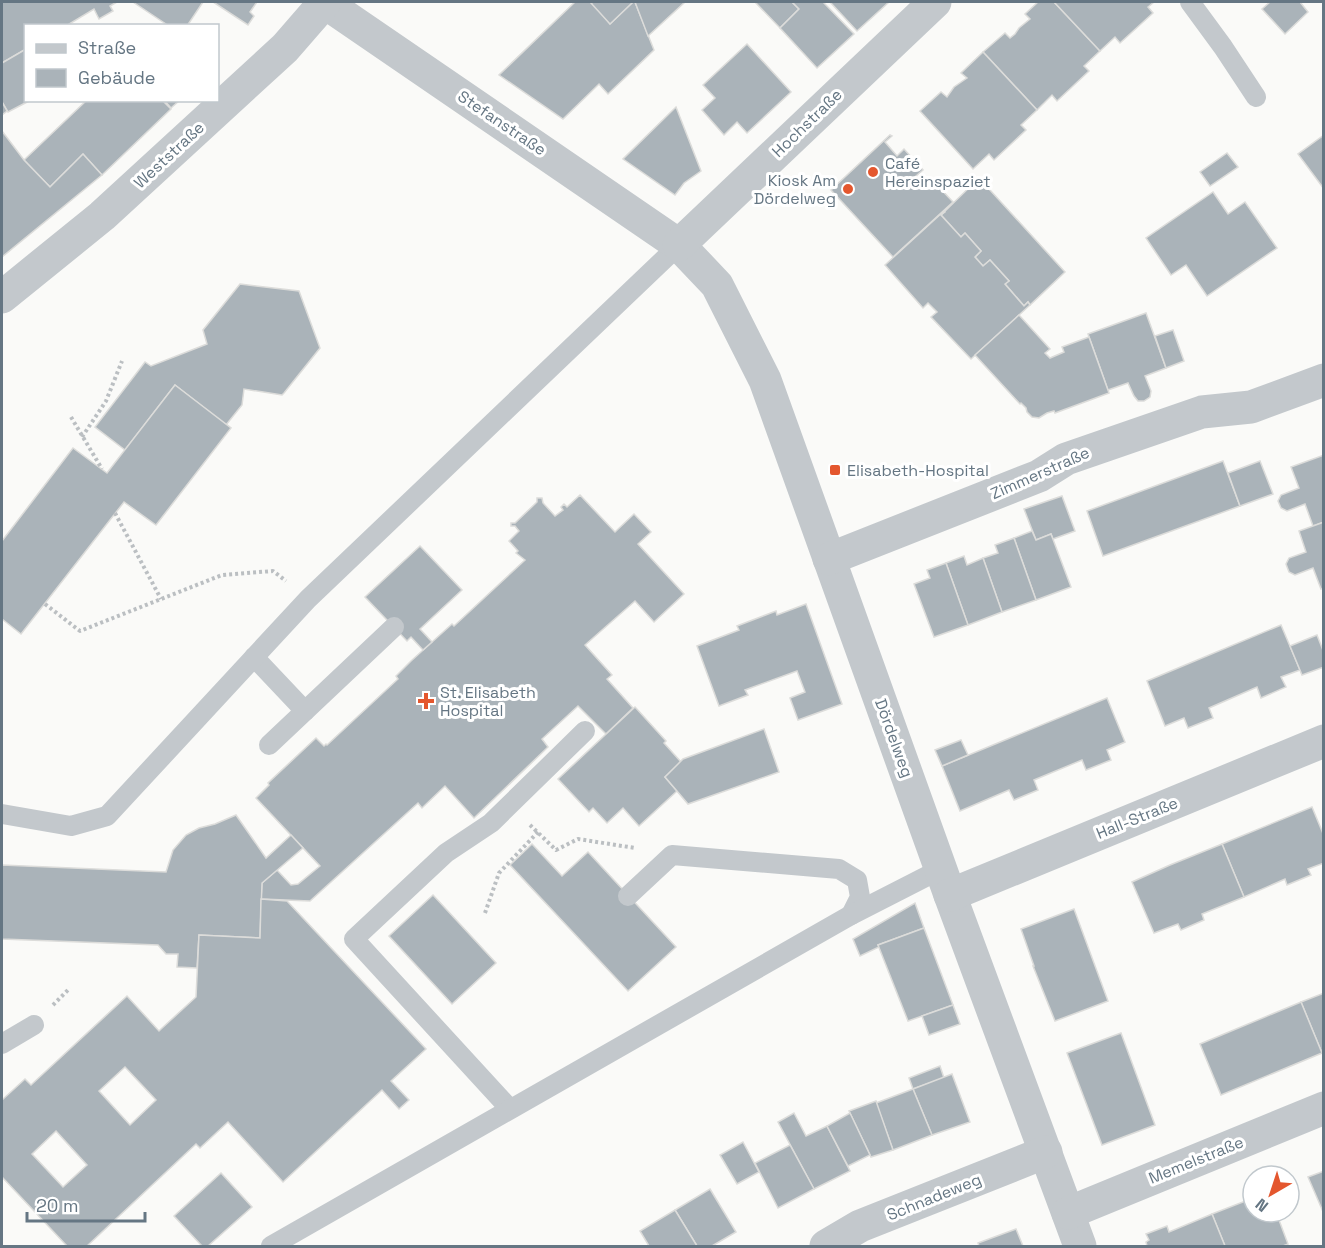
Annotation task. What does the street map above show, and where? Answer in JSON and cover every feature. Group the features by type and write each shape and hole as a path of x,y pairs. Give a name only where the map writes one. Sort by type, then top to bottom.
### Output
{"street":[{"name":"Stefanstraße","path":"325,2 679,245"},
{"name":"Weststraße","path":"2,297 102,216 285,48 325,2"},
{"name":"Hochstraße","path":"679,245 935,2"},
{"name":"Dördelweg","path":"679,245 717,285 765,380 945,882 1080,1246"},
{"name":"Zimmerstraße","path":"829,559 1039,476 1066,459 1202,412 1251,407 1323,380"},
{"name":"Hall-Straße","path":"945,882 1323,741"},
{"name":"Memelstraße","path":"1068,1213 1323,1108"},
{"name":"Schnadeweg","path":"826,1246 860,1226 1046,1152"}],"lane":[{"path":"1190,2 1256,97"},
{"path":"2,814 71,826 107,816 308,599 679,245"},
{"path":"269,745 394,627"},
{"path":"254,657 305,711"},
{"path":"510,1109 354,939 446,853 491,823 585,731"},
{"path":"628,896 672,855 839,869 857,880 860,897 850,915"},
{"path":"271,1246 850,915 945,882"},
{"path":"2,1044 34,1025"}],"path":[{"path":"82,437 106,401 122,361"},
{"path":"71,417 102,469"},
{"path":"115,513 161,599"},
{"path":"45,604 80,630 222,575 273,571 308,599"},
{"path":"511,804 518,814 556,850 578,839 672,855"},
{"path":"485,913 499,873 538,832"}],"building":[{"path":"2,2 117,2 110,6 113,11 99,19 94,9 69,24 24,24 24,50 2,63"},
{"path":"133,2 203,2 188,24 166,24"},
{"path":"213,2 257,2 250,12 254,16 248,25"},
{"path":"575,2 592,2 610,24 635,2 654,50 608,94 599,84 563,119 499,75"},
{"path":"633,2 610,24 591,3"},
{"path":"635,2 685,2 648,36"},
{"path":"755,2 792,2 799,9 780,28"},
{"path":"792,2 823,2 854,34 817,68 780,28 799,9"},
{"path":"830,2 889,2 857,31"},
{"path":"1038,2 1054,2 1100,51 1084,66 1089,71 1057,101 1052,95 1037,110 983,52 1005,33 1010,38 1015,34 1030,19 1025,14"},
{"path":"1054,2 1154,2 1148,7 1153,13 1120,43 1115,37 1100,51"},
{"path":"1270,2 1300,2 1308,12 1285,34 1262,9"},
{"path":"747,44 791,92 747,133 737,122 724,135 702,110 715,98 703,85"},
{"path":"24,50 24,102 27,102 8,112 2,102 2,63"},
{"path":"983,52 1037,110 1021,125 1026,130 994,160 989,154 973,169 920,111 941,92 947,97 954,87 967,78 961,73"},
{"path":"2,102 7,111 2,115"},
{"path":"85,102 164,102 171,109 102,175 83,154 50,187 24,160"},
{"path":"166,102 178,102 171,108"},
{"path":"676,107 701,171 684,183 675,195 623,159"},
{"path":"2,131 24,160 50,187 83,154 102,175 2,257"},
{"path":"890,135 892,136 885,142 897,156 904,149 923,170 916,176 928,189 935,183 953,202 893,257 831,190"},
{"path":"1324,135 1324,189 1298,154"},
{"path":"1227,153 1238,167 1210,186 1200,172"},
{"path":"979,178 1065,272 1030,305 1028,302 1024,306 1005,284 1009,281 990,260 983,266 975,257 981,251 965,233 961,237 941,215"},
{"path":"1213,192 1228,214 1245,202 1277,248 1207,296 1186,265 1171,275 1146,238"},
{"path":"944,211 941,215 961,237 965,233 981,251 975,257 983,266 990,260 1009,281 1005,284 1024,306 1028,302 1030,305 971,359 931,317 937,312 928,303 923,308 885,265"},
{"path":"240,284 299,291 320,348 282,395 244,389 242,405 226,425 175,385 125,450 95,427 145,362 151,366 207,344 203,330"},
{"path":"1146,313 1166,368 1145,376 1151,391 1150,397 1144,401 1138,401 1128,383 1108,390 1088,334"},
{"path":"1019,315 1050,349 1045,353 1050,358 1064,352 1062,347 1089,337 1109,393 1055,413 1054,411 1047,413 1039,418 1032,417 975,355"},
{"path":"1173,330 1184,361 1166,368 1155,336"},
{"path":"175,385 231,428 156,525 124,502 21,634 2,619 2,541 73,448 107,473"},
{"path":"1324,455 1324,522 1313,526 1305,504 1287,511 1281,508 1278,501 1281,495 1299,488 1291,467"},
{"path":"1223,461 1240,506 1103,556 1087,511"},
{"path":"1260,461 1273,494 1240,506 1228,473"},
{"path":"580,495 615,532 634,514 651,532 638,544 684,594 654,622 635,601 585,645 612,675 607,679 633,708 606,734 578,706 542,739 548,747 474,818 445,786 422,808 418,803 310,901 261,899 262,883 277,870 291,885 298,884 320,866 256,798 269,785 268,783 316,738 324,746 327,745 398,679 396,676 411,661 452,624 454,626 525,560 516,553 518,551 509,541 519,531 515,526 511,526 511,523 515,523 537,502 537,498 542,498 543,503 555,516 563,510 561,507 564,504 567,507"},
{"path":"1062,496 1075,531 1053,539 1051,534 1036,540 1024,509"},
{"path":"1324,522 1324,588 1321,589 1313,568 1295,575 1289,572 1286,564 1289,558 1306,552 1299,531"},
{"path":"1032,531 1036,540 1051,534 1071,587 1036,600 1014,538"},
{"path":"1014,538 1036,600 1002,612 983,558 998,553 995,545"},
{"path":"420,546 462,590 420,629 432,642 423,650 411,637 407,641 365,597"},
{"path":"964,556 967,565 983,558 1002,612 968,625 946,563"},
{"path":"946,563 968,625 934,637 914,584 930,578 927,570"},
{"path":"806,604 842,704 798,720 790,698 805,692 797,671 745,690 748,695 719,706 697,646 739,630 737,626 776,611 777,615"},
{"path":"1281,625 1300,670 1281,677 1286,687 1261,698 1257,687 1209,708 1213,718 1188,728 1184,718 1165,726 1147,681"},
{"path":"1317,635 1324,653 1324,667 1302,675 1290,646"},
{"path":"1107,698 1125,742 1107,750 1111,760 1086,770 1082,760 1034,780 1038,790 1014,800 1009,790 960,811 942,766"},
{"path":"635,707 666,741 664,743 681,762 665,777 677,791 639,826 623,808 607,823 593,808 589,812 558,779"},
{"path":"764,729 779,772 688,804 665,777 683,759"},
{"path":"961,740 968,755 942,766 935,750"},
{"path":"1312,807 1324,836 1324,863 1308,869 1311,875 1287,885 1285,879 1244,897 1222,844"},
{"path":"236,815 266,858 291,835 303,848 262,883 260,938 199,935 197,968 177,967 178,954 166,954 158,945 2,939 2,865 166,872 173,850 186,835"},
{"path":"532,844 562,876 588,852 676,947 628,991 510,865"},
{"path":"1222,844 1244,897 1202,914 1204,920 1181,930 1178,924 1154,933 1132,882"},
{"path":"433,895 496,963 452,1004 389,936"},
{"path":"261,899 287,901 426,1049 391,1081 409,1100 399,1109 382,1090 283,1182 228,1122 200,1148 196,1144 87,1246 67,1246 2,1177 2,1100 25,1079 31,1085 127,996 159,1031 196,997 199,935 260,938","holes":["125,1067 156,1100 130,1125 99,1091","56,1131 87,1165 63,1187 32,1154"]},
{"path":"915,903 924,928 878,945 879,947 860,956 853,939"},
{"path":"1074,909 1108,1001 1055,1021 1021,929"},
{"path":"924,928 953,1005 908,1021 878,945"},
{"path":"1324,993 1324,1052 1322,1053 1301,1002"},
{"path":"1301,1002 1322,1053 1221,1095 1200,1044"},
{"path":"953,1005 960,1024 929,1035 922,1016"},
{"path":"1121,1033 1155,1125 1102,1145 1067,1053"},
{"path":"940,1066 944,1078 913,1089 909,1078"},
{"path":"952,1074 970,1122 932,1135 913,1089"},
{"path":"913,1089 932,1135 893,1150 876,1103"},
{"path":"876,1101 893,1150 871,1157 849,1111"},
{"path":"794,1113 806,1136 827,1126 850,1171 814,1189 778,1122"},
{"path":"850,1113 870,1155 848,1166 827,1126"},
{"path":"743,1142 759,1172 737,1184 720,1155"},
{"path":"790,1145 814,1189 778,1208 755,1163"},
{"path":"1324,1171 1324,1214 1308,1177"},
{"path":"221,1173 252,1207 208,1246 202,1246 174,1216"},
{"path":"710,1189 736,1232 712,1246 697,1246 675,1210"},
{"path":"1241,1203 1241,1224 1280,1224 1288,1244 1283,1246 1225,1246 1212,1214"},
{"path":"675,1210 697,1246 649,1246 640,1231"},
{"path":"1212,1214 1225,1246 1147,1246 1146,1242 1149,1240 1146,1234 1167,1226 1169,1232"},
{"path":"1016,1229 1023,1246 979,1246 978,1243"}],"place":[{"name":"Café Hereinspaziet","path":"873,172"},
{"name":"Kiosk Am Dördelweg","path":"848,189"},
{"name":"Elisabeth-Hospital","path":"835,470"},
{"name":"St. Elisabeth Hospital","path":"426,701"}]}
